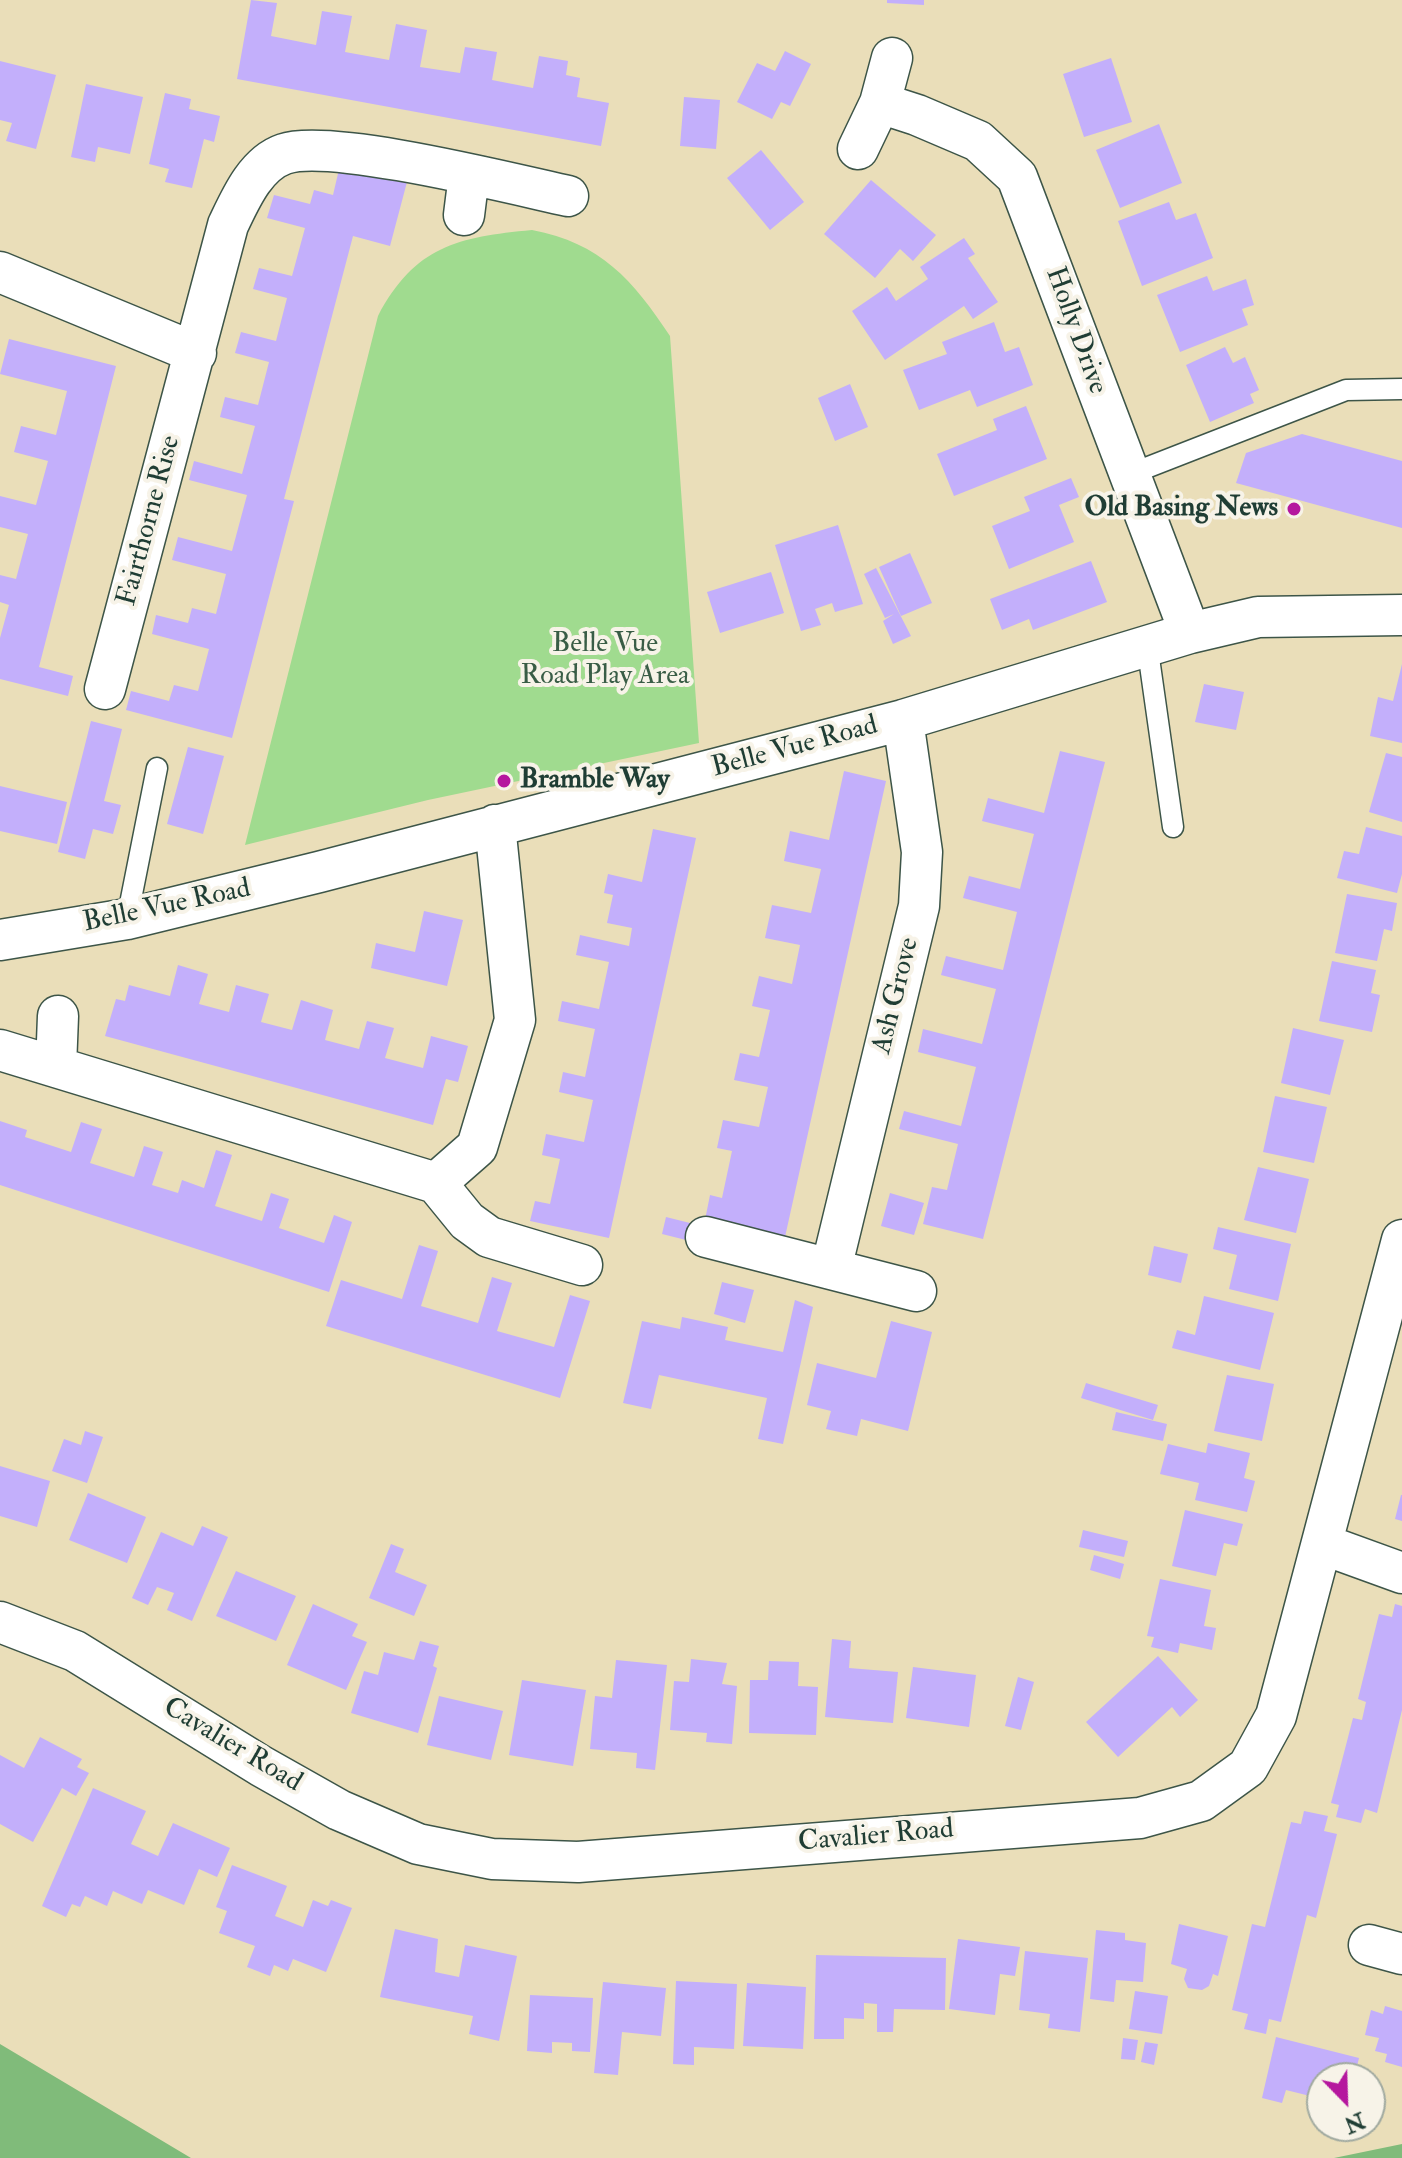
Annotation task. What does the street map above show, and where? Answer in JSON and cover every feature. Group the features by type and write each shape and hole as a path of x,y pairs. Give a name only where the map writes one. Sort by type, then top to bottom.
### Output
{"street":[{"path":"858,149 880,103 892,58"},
{"name":"Holly Drive","path":"880,103 978,141 1017,177 1190,633"},
{"name":"Fairthorne Rise","path":"105,689 228,225 244,192 262,169 283,154 310,151 356,155 568,196"},
{"path":"464,215 469,175"},
{"path":"0,272 196,353"},
{"name":"Belle Vue Road","path":"0,940 127,919 495,825 903,720 1147,644 1258,617 1402,615"},
{"name":"Ash Grove","path":"831,1269 919,906 922,852 903,720"},
{"path":"436,1183 477,1147 515,1020 495,825"},
{"path":"56,1067 58,1016"},
{"path":"0,1050 436,1183 467,1221 489,1237 582,1265"},
{"path":"706,1237 916,1291"},
{"name":"Cavalier Road","path":"0,1622 75,1651 261,1766 339,1810 418,1844 492,1859 578,1862 1140,1818 1201,1801 1248,1767 1276,1716 1402,1240"},
{"path":"1322,1544 1402,1573"}],"lane":[{"path":"1128,475 1346,390 1402,389"},
{"path":"1147,644 1173,827"},
{"path":"127,919 157,768"}],"green space":[{"name":"Belle Vue Road Play Area","path":"532,230 577,244 613,267 643,298 670,336 699,743 428,800 245,845 378,316 407,274 441,249 482,237"},
{"path":"0,2044 191,2158 0,2158"},
{"path":"1402,2144 1402,2158 1334,2158"}],"building":[{"path":"251,0 277,3 271,36 316,45 322,11 352,16 345,52 389,60 396,24 427,30 420,67 460,73 465,47 497,52 492,80 533,88 539,56 568,61 566,75 580,78 577,97 609,103 601,146 237,79"},
{"path":"887,0 924,0 924,5 887,3"},
{"path":"785,51 811,64 790,106 781,102 772,119 737,102 757,63 775,71"},
{"path":"1111,58 1132,122 1084,137 1063,74"},
{"path":"0,61 56,75 36,149 6,141 12,123 0,120"},
{"path":"86,84 143,97 130,154 98,147 95,162 71,157"},
{"path":"165,93 191,99 189,109 220,116 214,142 204,139 192,188 165,182 169,169 149,164"},
{"path":"684,97 720,100 716,149 680,146"},
{"path":"1159,124 1182,183 1120,208 1096,150"},
{"path":"761,150 804,202 770,230 727,178"},
{"path":"340,165 407,182 390,246 353,236 284,499 294,501 232,738 126,710 131,691 169,701 174,685 198,691 209,649 152,634 156,615 188,623 192,608 216,614 226,574 172,560 178,537 232,551 247,495 189,480 194,461 242,474 255,426 220,417 225,397 258,405 269,362 235,353 241,332 276,341 287,298 253,289 259,268 292,276 305,228 267,218 274,195 310,204 314,190 333,195"},
{"path":"871,180 936,235 913,261 900,249 875,278 824,234"},
{"path":"1169,202 1176,220 1196,213 1213,258 1142,286 1118,221"},
{"path":"964,238 975,254 968,258 998,302 973,319 964,306 885,360 852,311 887,287 896,301 928,279 920,267"},
{"path":"1207,276 1213,291 1246,279 1254,305 1242,309 1248,325 1180,352 1157,295"},
{"path":"994,322 1005,352 1019,347 1033,385 977,407 970,390 919,410 903,370 947,354 942,342"},
{"path":"9,339 116,366 39,667 73,676 68,696 0,679 0,638 9,605 0,602 0,575 16,579 28,534 0,527 0,496 36,505 48,461 14,452 21,426 56,435 67,391 0,374"},
{"path":"1225,347 1233,363 1245,357 1259,390 1250,394 1254,403 1210,422 1186,365"},
{"path":"850,384 868,427 835,441 818,398"},
{"path":"1026,406 1047,459 954,496 937,454 997,430 993,419"},
{"path":"1302,434 1402,461 1402,528 1236,483 1246,453"},
{"path":"1071,478 1079,497 1059,505 1074,542 1009,569 992,526 1030,511 1024,497"},
{"path":"838,525 863,604 835,612 832,603 815,609 821,625 801,631 775,545"},
{"path":"910,553 932,603 901,616 879,567"},
{"path":"1091,561 1107,602 1033,630 1029,619 1002,630 990,599"},
{"path":"876,568 911,636 893,644 883,621 894,614 885,618 864,574"},
{"path":"771,572 784,613 720,633 707,592"},
{"path":"1402,664 1402,743 1370,736 1378,697 1393,701"},
{"path":"1204,684 1244,692 1236,730 1195,722"},
{"path":"91,721 122,729 104,801 121,805 113,834 93,829 85,859 58,852"},
{"path":"188,747 224,756 203,834 167,824"},
{"path":"1060,751 1105,762 983,1239 923,1224 932,1187 947,1190 958,1144 899,1129 904,1111 961,1126 976,1067 918,1052 923,1029 982,1044 996,989 941,975 946,956 1003,970 1017,912 963,898 969,876 1020,889 1034,834 982,821 988,798 1044,813"},
{"path":"1386,753 1402,757 1402,822 1369,812"},
{"path":"844,771 886,781 785,1237 705,1220 710,1195 722,1198 732,1151 717,1148 723,1120 759,1127 768,1087 734,1080 740,1053 759,1057 770,1010 752,1006 759,976 792,984 800,945 765,938 772,905 811,913 821,869 784,861 790,831 829,840"},
{"path":"0,786 67,802 57,844 0,831"},
{"path":"1366,827 1402,836 1402,874 1397,893 1337,878 1344,851 1359,854"},
{"path":"653,829 696,838 609,1238 530,1221 535,1201 550,1204 560,1159 542,1155 546,1134 584,1142 593,1100 559,1092 563,1072 585,1077 595,1029 558,1021 562,1001 599,1009 609,962 576,955 580,935 629,946 632,928 607,923 613,895 604,893 608,874 642,882"},
{"path":"1347,894 1397,903 1392,931 1384,929 1377,961 1335,953"},
{"path":"424,911 463,920 447,986 371,968 376,943 415,952"},
{"path":"1332,961 1376,970 1371,993 1380,995 1372,1032 1319,1021"},
{"path":"178,965 208,974 199,1004 229,1012 236,985 269,994 261,1022 292,1030 301,1000 333,1010 325,1040 359,1049 367,1021 394,1028 385,1058 423,1068 431,1036 468,1046 458,1082 446,1079 433,1125 105,1036 116,999 125,1001 129,985 170,996"},
{"path":"1293,1028 1344,1040 1330,1095 1281,1083"},
{"path":"1275,1096 1327,1107 1314,1163 1263,1152"},
{"path":"0,1121 27,1130 25,1137 71,1152 81,1122 102,1129 90,1163 134,1177 144,1146 163,1152 152,1185 178,1193 182,1180 204,1188 216,1150 232,1155 215,1206 262,1221 271,1193 289,1199 279,1228 324,1243 334,1215 352,1222 329,1292 0,1185"},
{"path":"1258,1167 1309,1179 1296,1233 1244,1220"},
{"path":"890,1193 924,1203 914,1235 881,1226"},
{"path":"666,1217 698,1225 694,1242 662,1234"},
{"path":"1218,1227 1291,1244 1278,1301 1229,1289 1237,1255 1213,1249"},
{"path":"419,1245 438,1251 421,1306 478,1323 492,1277 512,1283 497,1331 554,1347 570,1295 590,1301 560,1398 326,1326 341,1280 402,1299"},
{"path":"1154,1246 1188,1254 1181,1283 1148,1275"},
{"path":"722,1282 754,1290 745,1323 714,1314"},
{"path":"1204,1296 1274,1313 1260,1370 1172,1348 1177,1330 1195,1335"},
{"path":"795,1300 813,1307 783,1444 758,1439 767,1398 659,1375 651,1409 623,1403 642,1321 680,1329 682,1317 728,1327 725,1340 783,1352"},
{"path":"891,1321 932,1332 908,1431 861,1419 857,1436 826,1429 831,1411 807,1405 817,1363 876,1378"},
{"path":"1227,1375 1274,1384 1262,1441 1214,1431"},
{"path":"1086,1383 1158,1405 1153,1420 1081,1398"},
{"path":"1116,1412 1167,1424 1163,1441 1112,1430"},
{"path":"85,1431 103,1437 87,1483 52,1471 64,1439 81,1445"},
{"path":"1208,1443 1250,1453 1244,1478 1255,1481 1247,1512 1195,1500 1199,1483 1160,1474 1168,1444 1206,1453"},
{"path":"0,1466 50,1481 37,1527 0,1516"},
{"path":"88,1493 146,1517 127,1563 69,1540"},
{"path":"1402,1495 1402,1521 1395,1519"},
{"path":"1185,1510 1243,1524 1237,1546 1224,1543 1216,1576 1172,1566"},
{"path":"202,1526 228,1537 192,1621 167,1610 174,1593 157,1587 148,1605 132,1598 161,1532 193,1546"},
{"path":"1083,1530 1128,1541 1124,1557 1079,1547"},
{"path":"391,1544 404,1549 395,1572 427,1585 414,1616 369,1598"},
{"path":"1094,1555 1124,1564 1120,1579 1090,1570"},
{"path":"236,1571 296,1596 276,1641 216,1616"},
{"path":"1160,1579 1211,1590 1204,1626 1216,1628 1212,1650 1180,1643 1178,1653 1151,1647 1154,1637 1147,1636"},
{"path":"313,1604 358,1624 352,1636 367,1642 346,1690 287,1665"},
{"path":"1395,1604 1402,1606 1402,1710 1377,1813 1365,1809 1361,1823 1336,1817 1339,1805 1331,1803 1353,1718 1362,1720 1366,1702 1358,1699 1379,1614 1392,1617"},
{"path":"832,1639 851,1641 849,1668 898,1672 893,1723 825,1717"},
{"path":"420,1641 439,1646 433,1666 437,1668 418,1733 351,1713 364,1671 378,1675 384,1652 414,1660"},
{"path":"1158,1656 1198,1700 1180,1717 1172,1707 1118,1757 1086,1722"},
{"path":"691,1659 727,1663 722,1684 737,1686 732,1744 706,1742 707,1733 670,1730 674,1681 689,1682"},
{"path":"616,1660 667,1665 655,1770 636,1768 637,1753 590,1749 595,1696 612,1698"},
{"path":"769,1661 799,1662 798,1686 818,1687 816,1735 749,1733 750,1680 768,1680"},
{"path":"913,1667 976,1675 969,1727 906,1718"},
{"path":"1018,1677 1034,1682 1021,1730 1005,1726"},
{"path":"522,1680 586,1690 573,1766 509,1755"},
{"path":"439,1696 503,1711 491,1760 427,1745"},
{"path":"40,1737 82,1759 77,1767 89,1773 76,1796 62,1788 33,1842 0,1824 0,1755 24,1768"},
{"path":"93,1788 146,1811 131,1844 158,1856 173,1823 230,1848 217,1877 199,1869 184,1905 148,1890 142,1904 113,1891 107,1906 85,1896 80,1907 72,1904 66,1917 42,1906"},
{"path":"1304,1811 1328,1816 1324,1831 1337,1834 1316,1918 1307,1915 1281,2022 1269,2019 1266,2034 1244,2029 1248,2014 1232,2010 1252,1924 1265,1927 1291,1822 1301,1824"},
{"path":"232,1865 287,1886 275,1916 303,1927 313,1900 328,1906 331,1900 352,1908 326,1972 293,1959 288,1971 274,1965 270,1976 247,1967 255,1946 219,1933 227,1911 216,1907"},
{"path":"1179,1924 1228,1936 1218,1976 1213,1974 1209,1986 1202,1990 1188,1988 1184,1979 1187,1969 1171,1964"},
{"path":"395,1929 438,1939 435,1972 459,1977 465,1945 517,1956 499,2041 469,2034 473,2016 380,1997"},
{"path":"1096,1930 1125,1933 1125,1940 1146,1943 1143,1982 1116,1980 1114,2002 1090,1999"},
{"path":"958,1939 1020,1947 1015,1976 1000,1974 995,2015 949,2009"},
{"path":"1025,1951 1088,1958 1080,2032 1048,2028 1050,2014 1019,2010"},
{"path":"816,1955 946,1958 945,2010 894,2009 893,2032 877,2032 877,2004 864,2003 864,2019 844,2018 844,2039 814,2039"},
{"path":"676,1981 737,1984 734,2049 694,2047 694,2065 673,2064"},
{"path":"603,1982 666,1988 661,2036 622,2032 618,2075 594,2073"},
{"path":"747,1983 806,1987 803,2049 743,2046"},
{"path":"1135,1991 1168,1996 1162,2034 1129,2029"},
{"path":"530,1995 593,1998 590,2052 572,2051 572,2043 552,2042 552,2053 527,2051"},
{"path":"1385,2006 1402,2011 1402,2067 1385,2062 1387,2054 1375,2051 1379,2038 1365,2035 1371,2010 1383,2014"},
{"path":"1276,2037 1359,2058 1358,2062 1306,2062 1306,2095 1286,2090 1282,2103 1262,2098"},
{"path":"1123,2038 1138,2040 1135,2060 1121,2059"},
{"path":"1145,2042 1158,2044 1154,2065 1141,2062"}],"place":[{"name":"Old Basing News","path":"1294,509"},
{"name":"Bramble Way","path":"504,781"}]}
